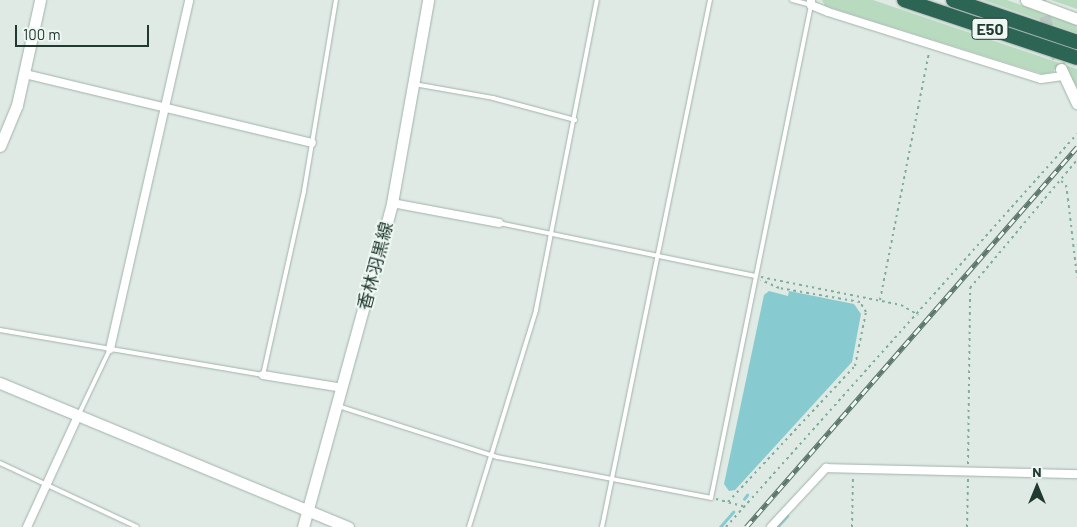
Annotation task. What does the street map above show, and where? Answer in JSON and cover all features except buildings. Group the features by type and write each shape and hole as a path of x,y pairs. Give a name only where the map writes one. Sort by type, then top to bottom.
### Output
{"highway":[{"name":"E50","path":"904,0 1077,58"},
{"name":"E50","path":"953,0 1077,42"}],"street":[{"path":"0,146 17,105 40,0"},
{"path":"110,349 189,0"},
{"name":"香林羽黒線","path":"302,527 343,388 392,203 428,0"},
{"path":"1026,0 1077,19"},
{"path":"811,2 931,45 1041,79 1062,72 1077,104"},
{"path":"25,74 166,105 312,142"},
{"path":"392,203 499,223"},
{"path":"263,375 343,388"},
{"path":"0,383 307,512 348,527"},
{"path":"27,527 78,416"},
{"path":"771,527 821,470 1077,474"}],"lane":[{"path":"0,330 263,375 312,142 336,0"},
{"path":"468,527 472,506 492,456 536,310 575,120 597,0"},
{"path":"602,527 710,0"},
{"path":"338,406 492,456 711,498 811,2 792,0"},
{"path":"413,84 493,98 575,120"},
{"path":"499,223 755,276"},
{"path":"78,416 110,349"},
{"path":"0,463 137,527"}],"path":[{"path":"880,300 931,45"},
{"path":"726,527 918,315 1077,134"},
{"path":"967,527 970,288 1077,160"},
{"path":"1061,181 1066,185 1077,277"},
{"path":"755,276 901,305 918,315"},
{"path":"728,502 855,366 866,312 860,302 767,285 755,276"},
{"path":"852,527 853,469"},
{"path":"711,498 744,506"}],"green space":[{"path":"822,0 873,0 1077,69 1077,87 1066,69 1054,69 1054,72 1043,74 825,6"},
{"path":"983,0 1007,0 1077,25 1077,33"},
{"path":"1051,0 1077,0 1077,9"}],"water":[{"path":"769,291 788,296 789,291 854,304 861,314 852,362 735,490 729,491 724,484 764,295"}],"waterway":[{"path":"744,499 747,495"},
{"path":"720,527 733,512"},
{"path":"777,527 787,516"}],"tunnel":[{"path":"1040,0 1061,69"}],"railway":[{"path":"746,527 1077,147"}]}
